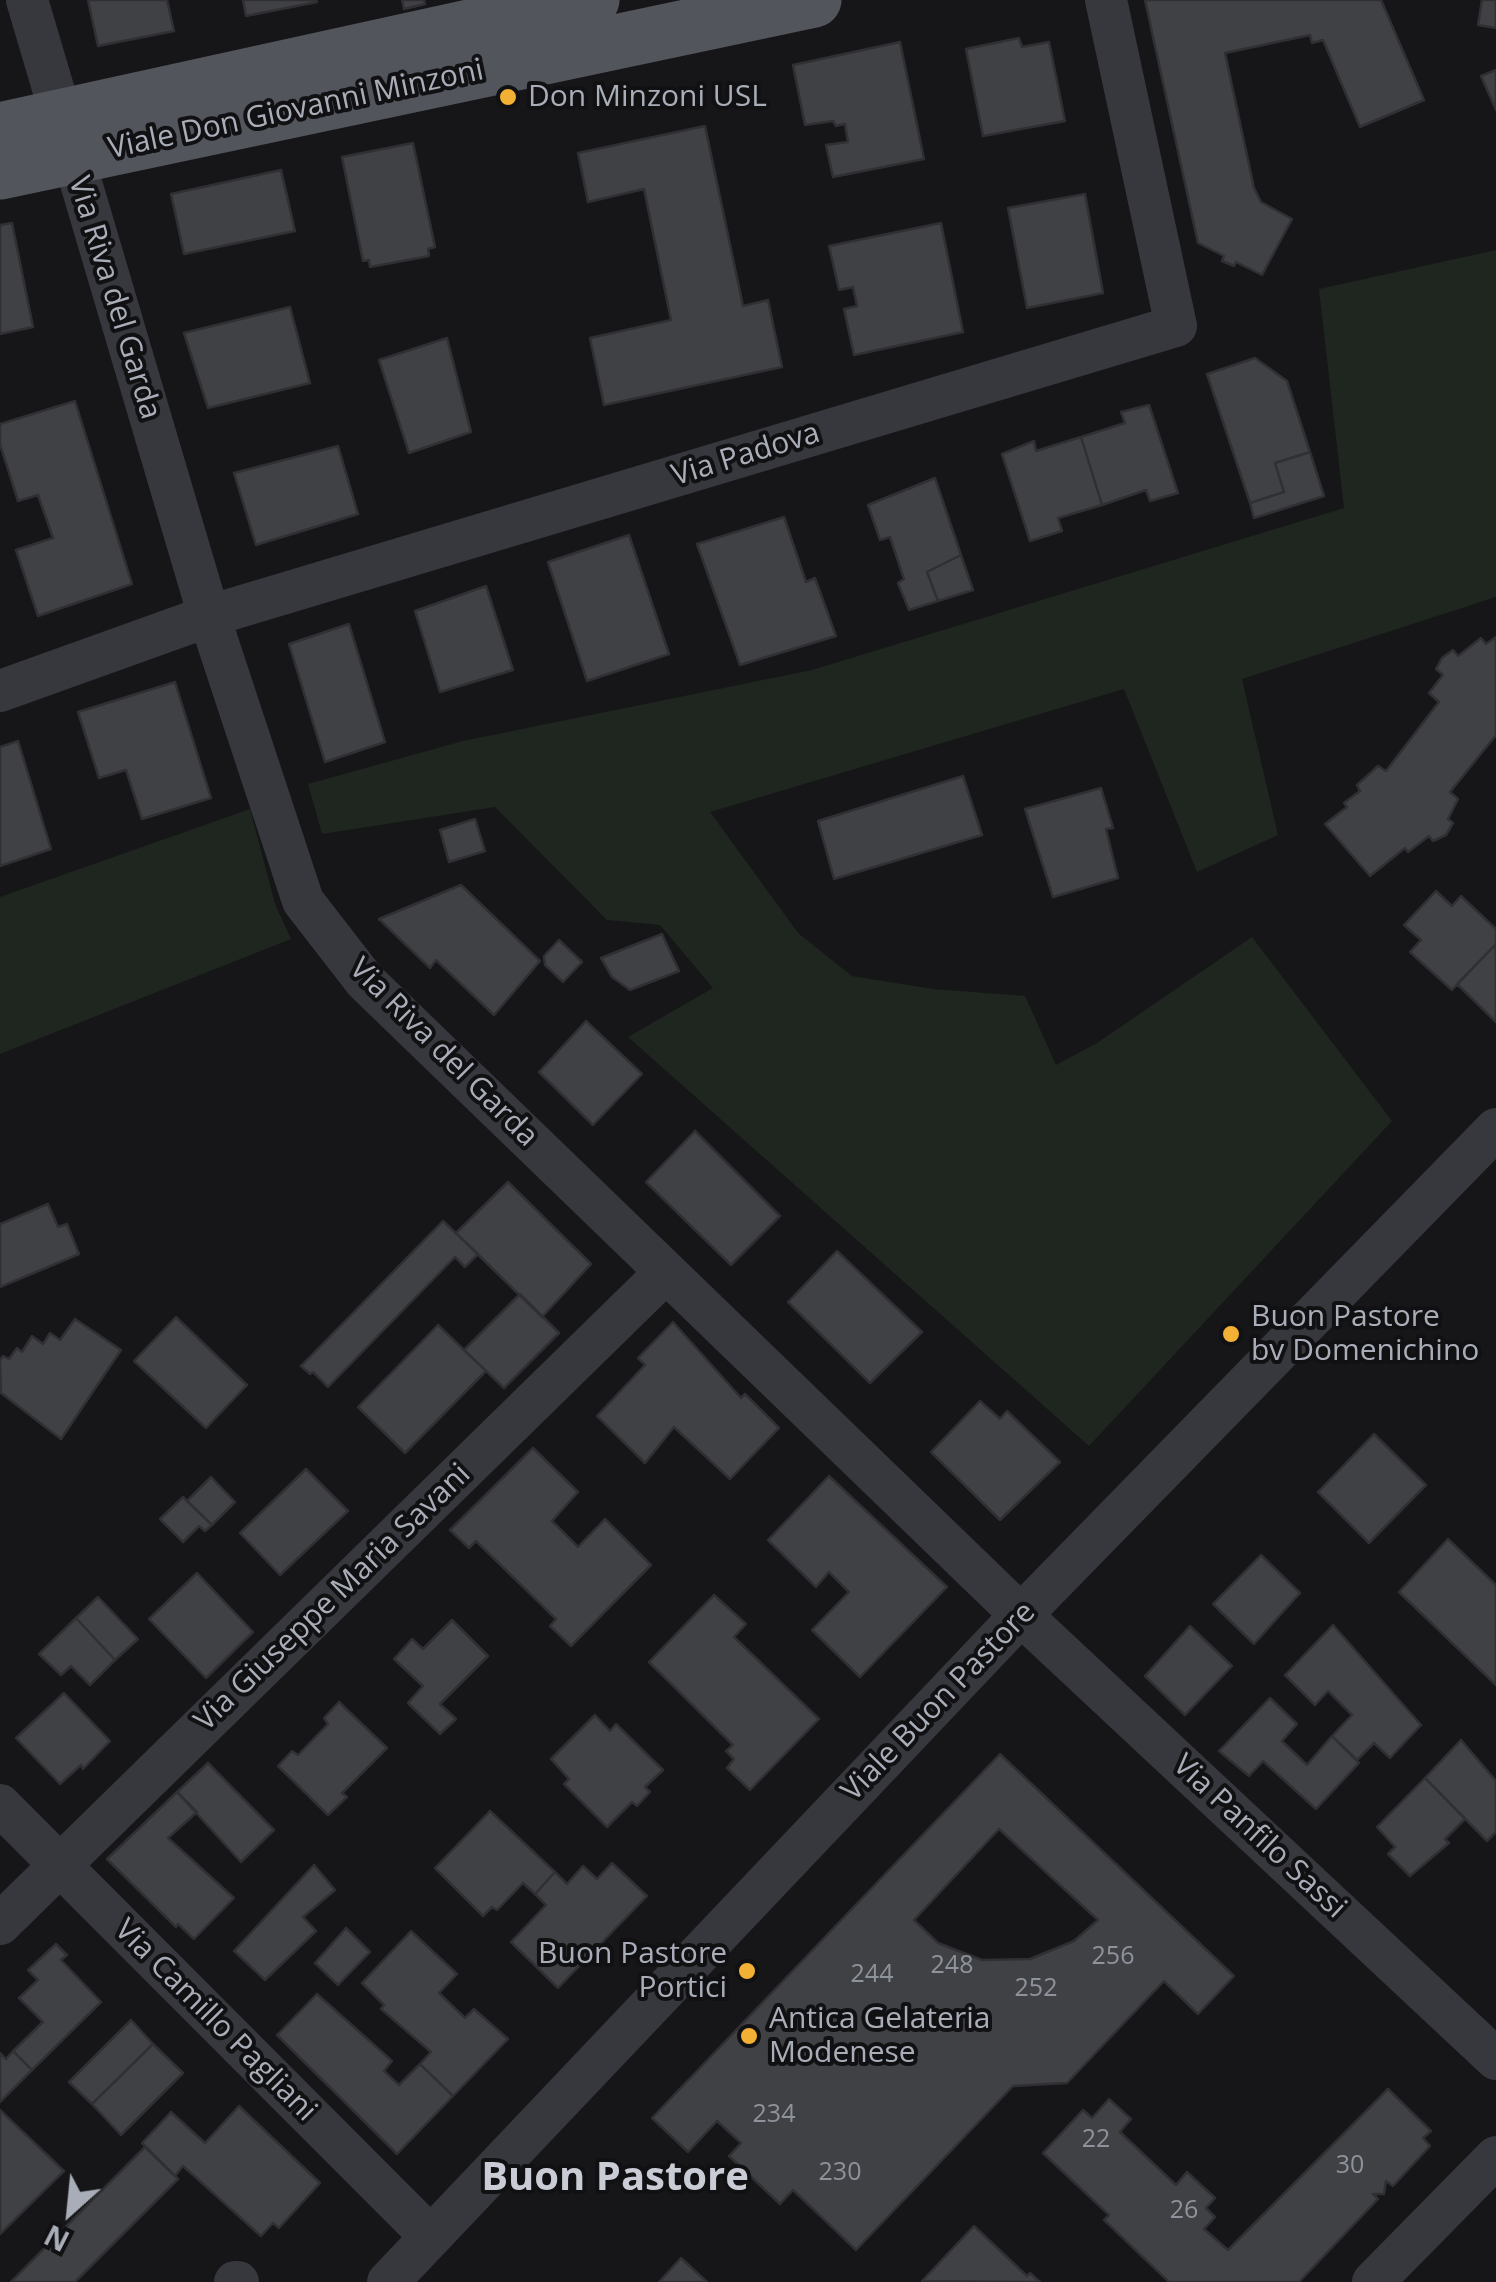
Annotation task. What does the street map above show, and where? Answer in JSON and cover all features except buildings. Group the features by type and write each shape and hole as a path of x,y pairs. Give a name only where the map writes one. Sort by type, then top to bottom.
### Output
{"main road":[{"name":"Viale Don Giovanni Minzoni","path":"0,172 66,138 592,0"},
{"name":"Viale Don Giovanni Minzoni","path":"0,130 66,138 814,0"}],"street":[{"name":"Via Riva del Garda","path":"27,0 209,616 303,902 365,981 1021,1615"},
{"name":"Via Padova","path":"0,691 209,616 1176,326 1106,0"},
{"name":"Viale Buon Pastore","path":"388,2282 1021,1615 1496,1129"},
{"name":"Via Giuseppe Maria Savani","path":"0,1924 666,1272"},
{"name":"Via Panfilo Sassi","path":"1021,1615 1496,2059"},
{"name":"Via Camillo Pagliani","path":"0,1806 431,2237"},
{"path":"1373,2282 1496,2156"}],"shaded area":[{"path":"1496,250 1496,597 1242,679 1278,835 1197,872 1124,689 710,812 798,933 852,976 933,989 1025,996 1056,1065 1097,1043 1252,937 1392,1121 1089,1446 628,1037 713,988 660,925 607,920 495,807 322,834 308,784 463,741 812,670 1344,508 1319,289"},
{"path":"250,809 275,904 291,939 0,1054 0,897"}],"place":[{"name":"Don Minzoni USL","path":"508,97"},
{"name":"Buon Pastore bv Domenichino","path":"1231,1334"},
{"name":"Buon Pastore Portici","path":"747,1971"},
{"name":"Antica Gelateria Modenese","path":"749,2036"}],"district":[{"name":"Buon Pastore","path":"615,2179"}]}
